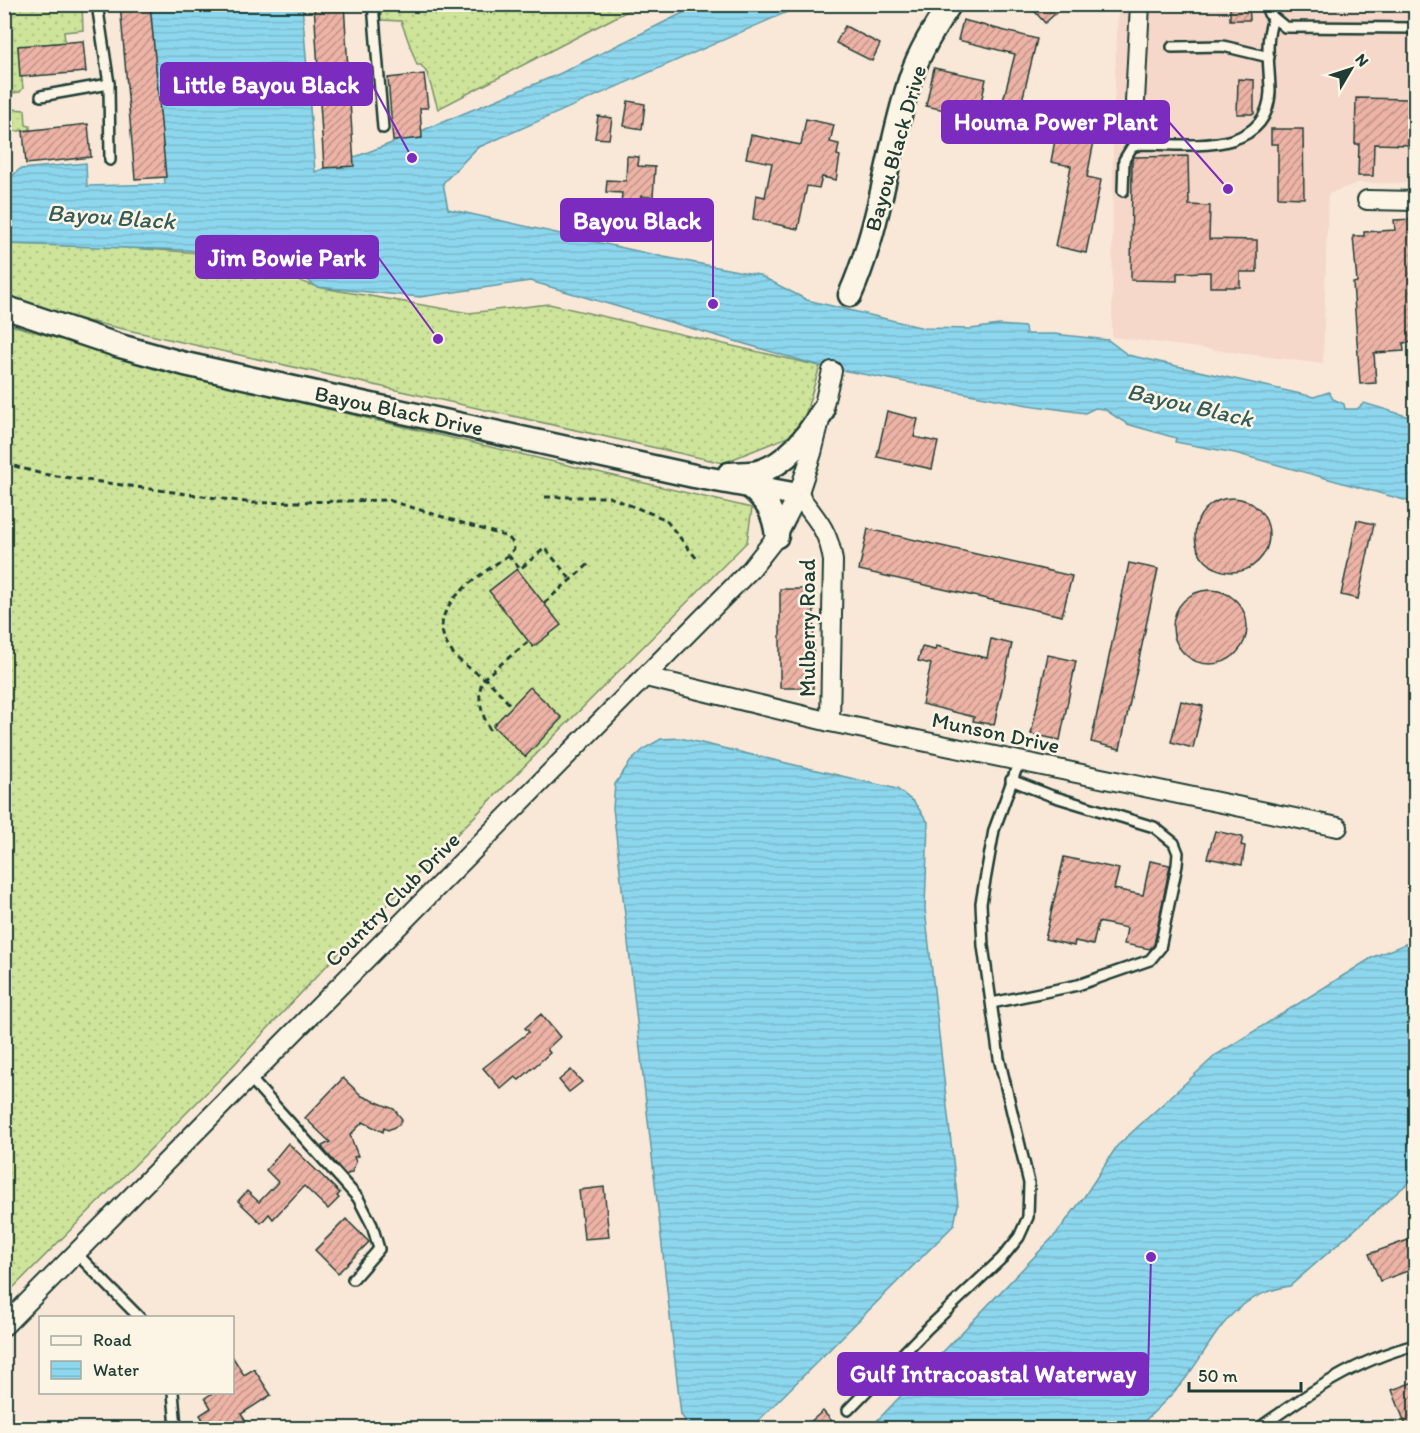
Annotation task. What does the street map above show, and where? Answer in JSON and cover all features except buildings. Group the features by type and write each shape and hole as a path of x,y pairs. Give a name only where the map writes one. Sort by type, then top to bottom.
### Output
{"street":[{"name":"Bayou Black Drive","path":"850,295 864,264 911,76 934,28 950,4"},
{"path":"1135,101 1140,4"},
{"path":"1367,200 1416,201"},
{"name":"Bayou Black Drive","path":"4,308 120,346 185,364 694,476 798,495"},
{"path":"798,495 812,453 832,371"},
{"path":"694,476 758,472 781,460 801,444 822,412"},
{"path":"750,487 765,499 772,510 777,536"},
{"name":"Country Club Drive","path":"4,1326 752,568 777,536 798,495"},
{"name":"Mulberry Road","path":"798,495 826,530 832,551 830,722"},
{"name":"Munson Drive","path":"646,677 830,722 1338,827"}],"lane":[{"path":"97,4 109,84 110,160"},
{"path":"373,4 383,128"},
{"path":"1265,4 1273,19 1285,27 1298,29 1416,28"},
{"path":"1124,191 1124,160 1132,147 1142,144 1214,144 1233,141 1252,130 1268,106 1270,28 1273,19"},
{"path":"1173,47 1223,46 1269,57"},
{"path":"41,96 109,84"},
{"path":"848,1410 926,1330 1002,1258 1025,1229 1031,1200 1029,1183 1006,1091 983,946 981,903 994,830 1019,762"},
{"path":"992,1003 1078,985 1150,960 1160,948 1177,865 1178,853 1174,843 1154,827 1052,796 1011,780"},
{"path":"249,1077 365,1208 378,1240 379,1249 353,1279"},
{"path":"76,1253 139,1316"},
{"path":"1259,1428 1323,1382 1397,1349 1416,1345"},
{"path":"173,1394 176,1428"}],"path":[{"path":"4,463 42,474 253,503 388,500 508,537 514,549 461,592 448,606 441,619 441,631 447,646 468,668 484,678 512,707"},
{"path":"545,497 609,497 665,519 697,559"},
{"path":"508,555 520,569 545,548 571,580"},
{"path":"544,603 589,564"},
{"path":"490,730 484,720 480,685 484,678 529,641"}],"shaded area":[{"path":"1118,5 1415,5 1415,183 1358,183 1328,194 1323,364 1112,337 1113,127"}],"green space":[{"path":"380,4 639,5 438,109 427,73 421,65 417,65 401,21 381,20"},
{"path":"5,5 82,5 83,30 64,32 65,42 18,47 23,88 20,92 12,93 12,109 25,110 26,125 30,126 30,130 5,132"},
{"path":"4,239 229,255 317,287 469,313 549,304 820,366 800,432 723,463 7,303 4,302"},
{"path":"5,323 182,375 752,508 747,542 331,961 229,1070 5,1296"}],"water":[{"path":"150,5 302,5 315,172 559,74 699,5 803,5 477,148 443,183 448,209 664,257 759,275 807,300 924,328 971,329 999,325 1025,327 1026,334 1054,334 1108,340 1128,355 1314,397 1329,392 1333,399 1344,404 1345,409 1357,409 1364,403 1410,417 1415,415 1415,503 1235,453 1175,442 1176,438 1127,424 1104,409 1095,408 1085,413 1028,405 820,366 530,281 420,297 317,287 281,261 187,250 5,244 5,182 20,169 86,163 87,186 165,184"},
{"path":"680,738 897,789 914,802 928,822 925,909 958,1205 954,1225 751,1428 691,1428 681,1415 613,808 615,784 630,762 645,748 661,739"},
{"path":"1415,940 1415,1177 1290,1286 1253,1298 1239,1308 1218,1332 1181,1385 1138,1428 870,1428 1056,1234 1084,1197 1117,1146 1216,1055 1373,957"}],"place":[{"name":"Little Bayou Black","path":"412,158"},
{"name":"Houma Power Plant","path":"1228,189"},
{"name":"Bayou Black","path":"713,304"},
{"name":"Jim Bowie Park","path":"438,339"},
{"name":"Gulf Intracoastal Waterway","path":"1151,1257"}]}
